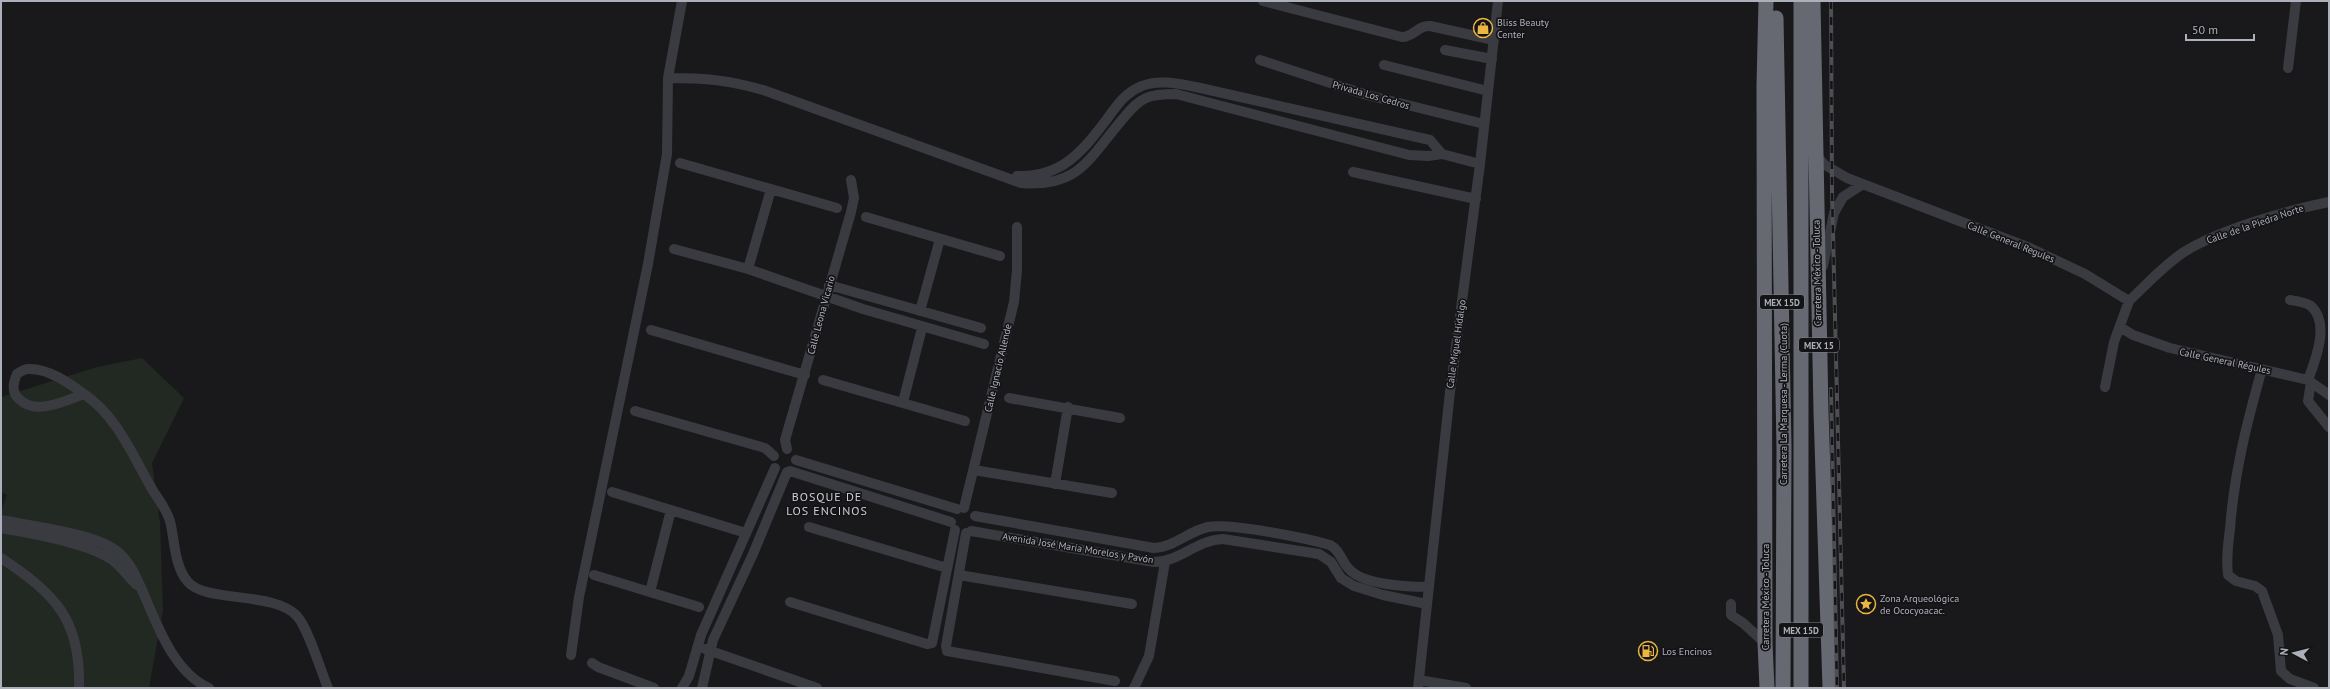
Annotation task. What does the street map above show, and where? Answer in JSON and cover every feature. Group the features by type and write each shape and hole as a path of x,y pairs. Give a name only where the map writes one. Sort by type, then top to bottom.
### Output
{"highway":[{"name":"Carretera México - Toluca","path":"1766,1 1764,86 1765,643 1767,688"},
{"name":"Carretera La Marquesa - Lerma (Cuota)","path":"1775,1 1783,408 1783,688"},
{"name":"Carretera La Marquesa - Lerma (Cuota)","path":"1801,1 1801,688"},
{"name":"Carretera México - Toluca","path":"1814,1 1818,291 1830,688"}],"street":[{"path":"571,655 579,597 648,264 667,154 668,78 682,1"},
{"path":"1263,1 1402,37 1410,36 1422,26 1430,26 1494,40"},
{"name":"Calle Miguel Hidalgo","path":"1418,684 1450,392 1476,199 1498,1"},
{"path":"2288,68 2296,1"},
{"path":"1445,50 1492,59"},
{"name":"Privada Los Cedros","path":"1260,60 1366,95 1484,124"},
{"path":"1384,65 1488,91"},
{"path":"668,78 713,78 736,82 773,93 1021,183 1042,185 1069,177 1081,168 1134,106"},
{"path":"1003,176 1045,175 1061,167 1085,146 1119,102 1143,86 1163,83 1178,84 1430,140 1442,154"},
{"path":"1106,120 1134,106 1146,98 1161,94 1176,94 1409,155 1428,156 1442,154 1480,164"},
{"name":"Calle General Regules","path":"1815,154 1836,172 1863,184 2030,248 2085,274 2129,301"},
{"path":"680,163 837,208"},
{"path":"1353,172 1476,199"},
{"name":"Calle Leona Vicario","path":"787,449 785,440 805,375 854,198 850,180"},
{"path":"1818,291 1834,213 1843,197 1863,184"},
{"path":"748,269 771,189"},
{"name":"Calle de la Piedra Norte","path":"2129,301 2168,264 2203,242 2305,207 2329,202"},
{"path":"866,217 1000,256"},
{"name":"Calle Ignacio Allende","path":"960,509 974,470 1014,302 1018,270 1017,227"},
{"path":"920,311 940,239"},
{"path":"674,249 748,269 922,328 984,344"},
{"path":"829,285 981,328"},
{"path":"2290,300 2312,306 2321,318 2327,336 2310,381 2308,401 2329,427"},
{"path":"2106,387 2114,342 2129,301"},
{"name":"Calle General Régules","path":"2120,327 2133,336 2170,348 2310,381 2329,395"},
{"path":"903,402 922,328"},
{"path":"651,330 805,375"},
{"path":"84,394 40,408 25,405 14,395 13,383 17,374 28,369 41,371 68,382 97,403 119,430 170,520 182,573 189,583 205,592 239,596 285,608 298,617 328,688"},
{"path":"2262,369 2247,422 2232,496 2227,563 2228,575 2236,581 2255,586 2262,592 2278,634 2281,671 2290,679 2314,688"},
{"path":"823,380 965,421"},
{"path":"1009,398 1120,418"},
{"path":"1055,484 1068,408"},
{"path":"635,411 765,448 774,456"},
{"path":"702,688 713,640 789,472 794,468 796,460 791,451 787,449 779,450 774,456 773,462 779,471 789,472 968,532"},
{"path":"796,460 960,509 971,510 976,521 968,532 946,650 1115,681"},
{"path":"682,688 689,676 697,646 776,468"},
{"path":"974,470 1112,493"},
{"path":"612,492 746,534"},
{"path":"790,602 926,644 932,643 947,568 953,526 952,515 960,509"},
{"path":"650,592 671,510"},
{"name":"Avenida José María Morelos y Pavón","path":"975,516 1154,548 1167,546 1207,527 1221,526 1322,543 1335,548 1349,569 1354,573 1372,580 1408,586 1428,587"},
{"path":"1,520 102,543 117,551 129,563 170,648 185,671 199,684 209,688"},
{"path":"809,527 947,568"},
{"path":"1,528 32,534 96,551 117,564 143,590"},
{"name":"Avenida José María Morelos y Pavón","path":"968,532 1154,562 1165,562 1206,541 1223,538 1319,554 1331,562 1346,583 1369,591 1427,604"},
{"path":"1188,535 1194,547"},
{"path":"740,547 753,554"},
{"path":"1,558 29,577 53,599 70,628 80,661 79,688"},
{"path":"1134,688 1144,670 1150,651 1165,562"},
{"path":"594,575 699,607"},
{"path":"959,575 1132,604"},
{"path":"1369,591 1372,580"},
{"path":"1406,600 1408,586"},
{"path":"1731,604 1731,616 1743,622 1765,643"},
{"path":"697,646 817,688"},
{"path":"592,663 598,667 654,688"},
{"path":"1418,684 1466,688"}],"shaded area":[{"path":"142,358 184,398 152,463 160,523 163,610 149,688 1,688 1,511 7,495 1,492 1,397 97,367"}],"railway":[{"path":"1831,1 1832,192 1844,688"},
{"path":"1831,389 1837,688"}],"place":[{"name":"Bliss Beauty Center","path":"1483,28"},
{"name":"Zona Arqueológica de Ococyoacac.","path":"1866,604"},
{"name":"Los Encinos","path":"1648,651"}],"district":[{"name":"BOSQUE DE LOS ENCINOS","path":"827,503"}]}
